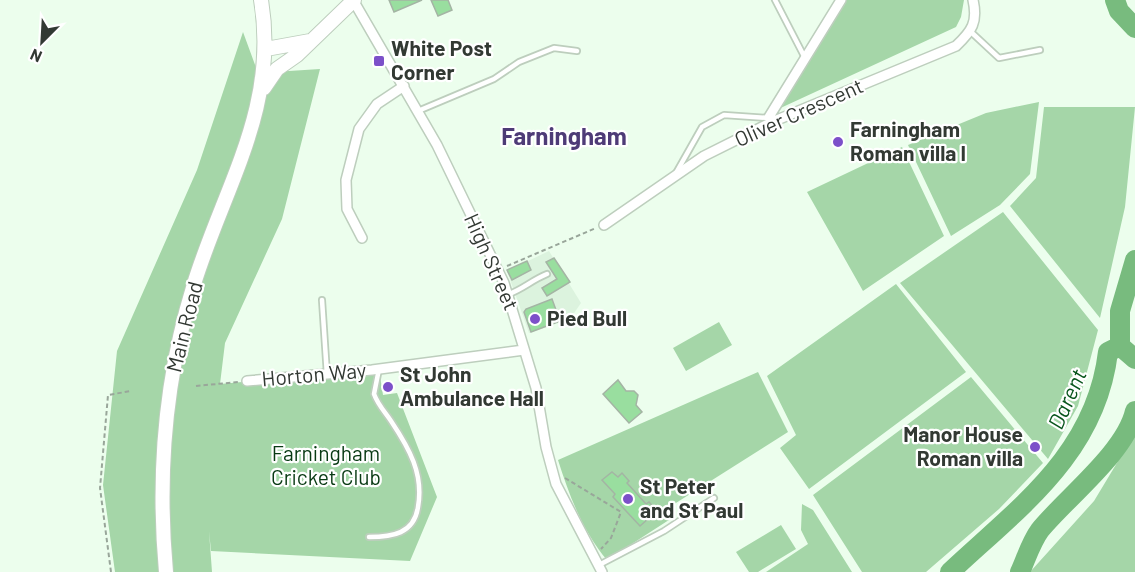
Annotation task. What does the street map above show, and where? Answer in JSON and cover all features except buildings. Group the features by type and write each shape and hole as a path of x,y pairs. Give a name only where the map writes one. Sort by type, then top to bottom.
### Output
{"main road":[{"path":"261,0 266,49 261,92"},
{"path":"261,92 277,69 297,56 353,0"},
{"path":"266,49 310,41"},
{"name":"Main Road","path":"166,572 162,475 166,420 174,365 195,283 246,150 261,92"}],"street":[{"name":"High Street","path":"353,0 418,111 509,294 536,388 551,470 565,505 594,555 599,570"},
{"path":"770,120 841,0"},
{"path":"971,32 977,15 973,0"},
{"name":"Oliver Crescent","path":"604,225 704,156 770,120 956,46 971,32"},
{"path":"362,238 347,209 346,180 360,129 377,104 404,86"},
{"name":"Horton Way","path":"247,381 327,375 524,350"}],"lane":[{"path":"775,0 805,58"},
{"path":"971,32 999,58 1040,50"},
{"path":"418,111 494,79 519,62 554,48 577,51"},
{"path":"675,175 702,127 724,115 770,120"},
{"path":"509,294 526,288 533,279 547,274"},
{"path":"322,300 327,375"},
{"path":"369,537 394,537 405,530 417,515 419,503 418,470 374,394 379,369"},
{"path":"599,570 714,498"}],"path":[{"path":"498,270 604,225"},
{"path":"196,386 247,381"},
{"path":"111,572 100,488 108,395 131,391"},
{"path":"551,470 621,512 611,538 594,555"}],"shaded area":[{"path":"549,251 581,303 570,319 529,333 507,271"}],"green space":[{"path":"841,0 964,0 961,17 956,27 774,111"},
{"name":"Farningham Cricket Club","path":"243,32 258,73 320,69 282,219 225,343 220,384 379,370 383,395 397,393 437,497 410,561 211,551 209,531 212,572 115,572 103,485 117,351 197,170"},
{"path":"1039,102 1030,174 1000,205 951,236 908,145 986,113"},
{"path":"1044,107 1135,107 1125,207 1100,318 1010,206 1036,178"},
{"path":"902,147 944,236 863,291 807,192"},
{"path":"1003,212 1098,330 1078,406 1048,459 900,283"},
{"path":"896,284 966,372 809,489 780,448 796,435 767,376"},
{"path":"719,322 732,345 686,371 673,348"},
{"path":"758,372 788,432 668,508 672,518 607,560 598,549 578,513 558,460"},
{"path":"971,377 1043,463 999,509 926,572 862,572 813,495"},
{"path":"1135,433 1135,572 1030,572 1094,501"},
{"path":"802,504 813,510 852,572 766,572 808,544 801,530"},
{"path":"781,525 796,549 758,572 749,572 736,552"}],"waterway":[{"name":"Darent","path":"1115,0 1119,11 1135,28"},
{"name":"Darent","path":"1135,260 1120,311 1120,346 1135,359"},
{"name":"Darent","path":"950,572 1027,501 1071,450 1088,420 1101,388 1108,352 1120,346"},
{"name":"Darent","path":"1020,572 1040,530 1108,458 1129,427 1135,411"}],"place":[{"name":"White Post Corner","path":"379,61"},
{"name":"Farningham Roman villa I","path":"838,142"},
{"name":"Pied Bull","path":"535,319"},
{"name":"St John Ambulance Hall","path":"388,387"},
{"name":"Manor House Roman villa","path":"1035,447"},
{"name":"St Peter and St Paul","path":"628,499"}],"district":[{"name":"Farningham","path":"564,137"}]}
